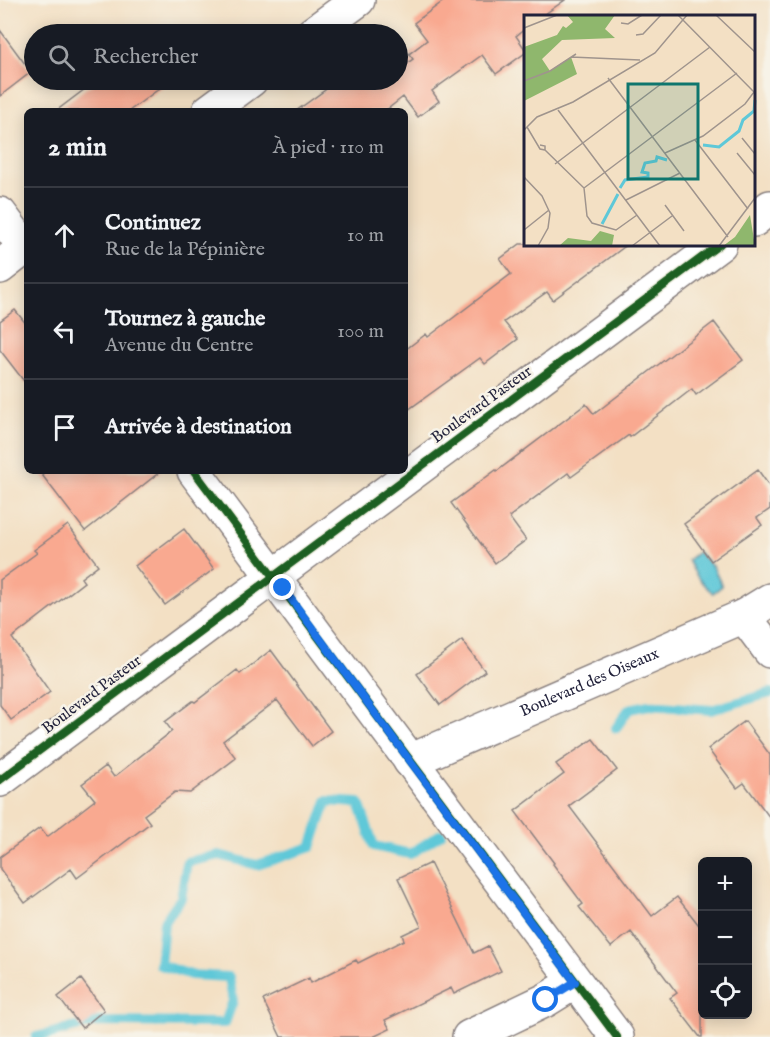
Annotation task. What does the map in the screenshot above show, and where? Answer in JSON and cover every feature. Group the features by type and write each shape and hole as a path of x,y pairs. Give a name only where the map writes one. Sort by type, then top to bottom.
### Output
{"street":[{"path":"326,24 358,0"},
{"path":"213,108 237,90"},
{"path":"755,218 770,207"},
{"path":"0,214 20,253"},
{"name":"Boulevard Pasteur","path":"0,780 717,246"},
{"path":"196,474 617,1037"},
{"path":"757,608 770,651"},
{"name":"Boulevard des Oiseaux","path":"410,761 757,608"},
{"path":"469,1037 546,1000 575,982"}],"water":[{"path":"698,552 713,567 722,586 713,593 698,578 688,560"}],"building":[{"path":"445,0 565,0 543,15 524,15 524,30 516,36 524,48 524,54 496,74 482,55 432,91 439,101 418,117 403,97 389,108 300,108 325,90 408,90 408,63 413,59 409,54 427,40 414,23"},
{"path":"0,30 24,63 24,77 0,96"},
{"path":"84,90 157,90 133,108 60,108"},
{"path":"520,244 524,246 625,246 553,300 547,292 504,322 518,339 485,364 480,358 408,410 408,348 426,334 428,337 511,274 500,259"},
{"path":"15,310 24,321 24,381 0,350 0,321"},
{"path":"714,322 743,360 696,395 692,389 630,437 629,435 571,477 568,473 509,517 526,540 495,563 451,503 586,404 594,414"},
{"path":"758,470 770,487 770,509 757,518 762,525 711,561 684,524"},
{"path":"41,474 157,474 85,531"},
{"path":"68,525 98,565 81,578 84,582 12,638 50,692 11,720 0,705 0,580 37,553 34,550"},
{"path":"184,529 214,569 165,605 135,566"},
{"path":"462,640 485,671 440,705 417,674"},
{"path":"271,650 331,731 312,746 277,700 223,741 236,758 190,793 175,792 144,815 150,823 77,878 71,869 25,903 0,869 0,857 40,828 47,837 95,800 82,784 106,766 114,777 172,731 165,722 237,670 240,674"},
{"path":"745,721 770,755 770,818 744,783 737,788 708,749"},
{"path":"593,739 617,770 569,806 652,916 677,897 698,924 698,1019 702,1019 702,1037 670,998 677,993 631,932 611,947 579,907 583,904 515,811 564,774 556,764"},
{"path":"430,863 474,953 488,946 501,971 454,994 451,988 385,1020 390,1029 373,1037 281,1037 263,1000 309,978 311,983 356,960 358,963 404,940 402,935 421,926 398,878"},
{"path":"81,979 104,1010 82,1028 58,997"}],"waterway":[{"path":"616,728 629,709 649,705 711,710 770,693"},
{"path":"36,1037 96,1022 225,1023 233,1001 229,977 191,975 160,965 164,922 181,898 187,862 219,855 257,865 311,847 327,801 359,803 374,846 410,854 441,834"}],"cycle path":[{"path":"0,780 717,246"},
{"path":"196,474 617,1037"}],"route":[{"path":"283,588 575,982 546,1000"}]}
